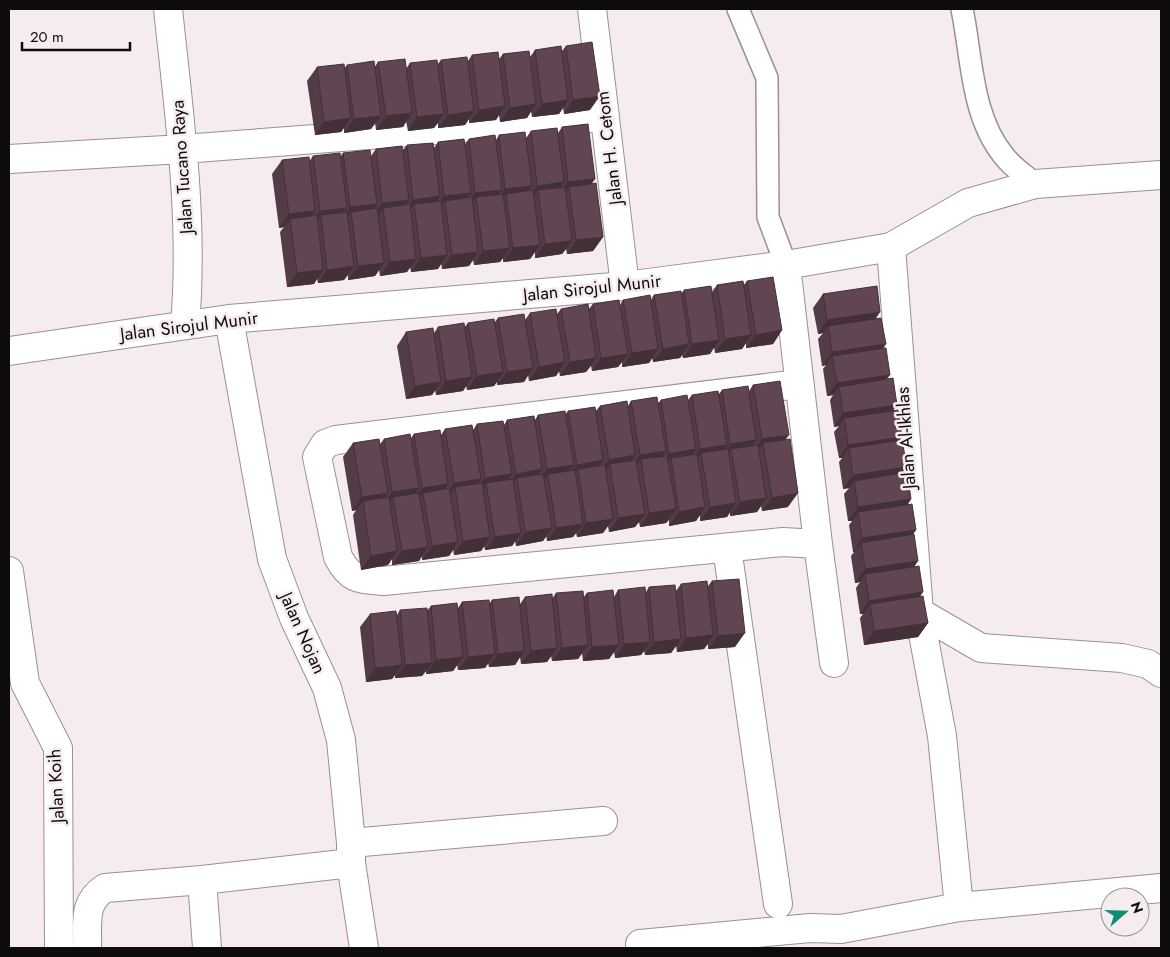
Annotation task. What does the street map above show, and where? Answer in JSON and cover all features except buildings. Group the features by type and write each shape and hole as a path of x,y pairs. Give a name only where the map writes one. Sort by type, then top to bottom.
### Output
{"street":[{"name":"Jalan Tucano Raya","path":"168,9 183,149 188,280 184,325"},
{"name":"Jalan H. Cetom","path":"592,9 625,286"},
{"path":"9,160 183,149 605,117"},
{"name":"Jalan Sirojul Munir","path":"9,351 229,320 625,286 786,265 891,247 968,203 1036,184 1161,175"},
{"name":"Jalan Al-Ikhlas","path":"891,247 919,612 942,736 959,907"},
{"path":"786,265 798,384 834,663"},
{"name":"Jalan Nojan","path":"229,320 272,559 294,618 327,688 341,740 351,853 364,948"},
{"path":"798,384 336,440 325,444 317,457 338,557 346,572 359,579 383,581 783,542 818,544"},
{"path":"727,548 778,904"},
{"name":"Jalan Koih","path":"9,571 25,683 58,748 59,948"},
{"path":"919,612 981,648 1122,658 1148,664 1161,673"},
{"path":"87,948 89,903 96,894 105,888 202,880 351,853 603,821"},
{"path":"202,880 207,948"},
{"path":"640,944 810,928 841,929 959,907 1161,888"}],"lane":[{"path":"738,9 767,78 768,217 786,265"},
{"path":"962,9 977,98 990,131 1004,156 1036,184"}]}
